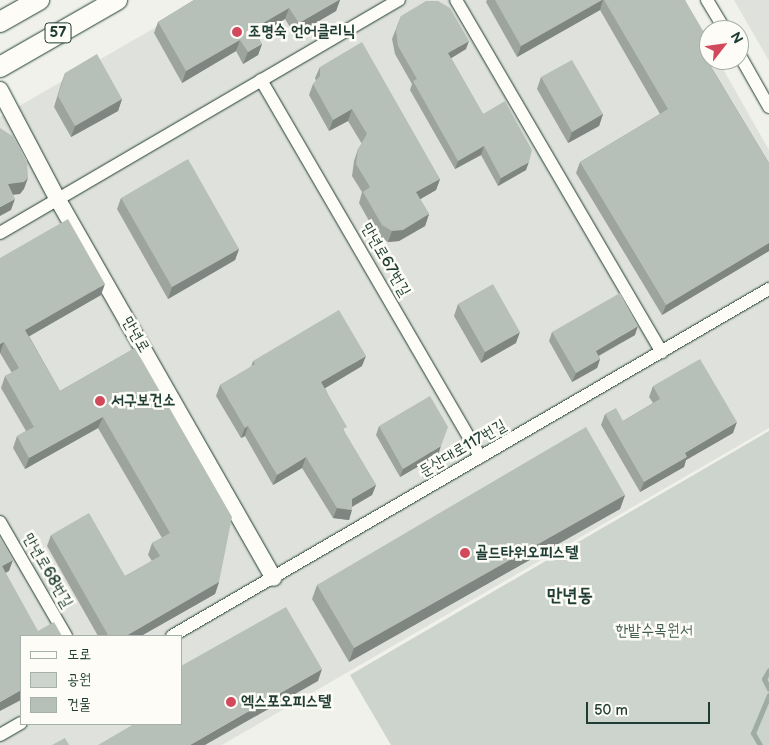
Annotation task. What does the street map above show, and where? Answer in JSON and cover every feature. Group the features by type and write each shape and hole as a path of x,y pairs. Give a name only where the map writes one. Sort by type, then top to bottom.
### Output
{"main road":[{"name":"57","path":"0,22 39,0"},
{"name":"57","path":"0,67 117,0"}],"street":[{"path":"0,233 399,0"},
{"path":"456,0 662,352"},
{"path":"708,0 719,20"},
{"path":"748,70 769,107"},
{"name":"만년로67번길","path":"261,80 480,457"},
{"name":"만년로","path":"0,90 58,200 274,578"},
{"name":"둔산대로117번길","path":"174,635 769,289"},
{"name":"만년로68번길","path":"0,522 65,635"},
{"path":"0,735 20,724"}],"shaded area":[{"path":"203,0 684,0 699,36 699,70 724,70 769,150 769,428 222,745 0,745 0,117"},
{"path":"734,0 769,0 769,61 749,26 749,20 745,20"}],"green space":[{"name":"한밭수목원서","path":"769,431 769,745 391,745 350,675"}],"building":[{"path":"194,0 339,0 299,23 289,8 253,29 262,44 248,52 240,40 186,71 158,22"},
{"path":"495,0 602,0 521,46"},
{"path":"604,0 685,0 699,24 699,70 713,70 769,163 769,243 666,305 580,162 668,109"},
{"path":"426,1 438,1 450,8 469,41 448,53 483,114 505,101 532,150 529,162 501,178 484,146 458,161 413,81 417,79 398,46 396,30 401,16"},
{"path":"362,42 440,179 416,192 429,214 403,230 392,231 382,225 363,192 370,187 356,164 358,149 367,134 352,109 333,120 313,84 320,76 320,67"},
{"path":"97,54 122,99 75,126 58,96 65,73"},
{"path":"572,60 603,114 572,132 541,77"},
{"path":"0,128 14,137 27,160 28,178 24,182 8,184 15,199 0,207"},
{"path":"188,159 239,249 172,287 121,198"},
{"path":"68,219 105,284 25,330 60,391 135,348 232,517 219,582 128,635 108,635 51,535 89,513 125,576 160,556 152,543 170,533 103,417 29,458 17,436 34,427 5,376 19,368 4,342 0,344 0,258"},
{"path":"493,284 520,332 485,352 458,304"},
{"path":"620,293 638,326 596,351 600,359 576,373 552,332"},
{"path":"339,310 366,356 321,382 347,427 343,429 376,485 352,499 352,510 337,508 306,457 277,475 248,426 245,428 220,385 255,364 253,361"},
{"path":"700,359 737,422 685,453 687,457 644,482 605,414 616,408 623,421 660,399 653,386"},
{"path":"430,396 448,427 441,446 403,469 379,426"},
{"path":"586,427 625,495 354,648 317,585"},
{"path":"0,537 13,560 2,566 38,631 54,622 61,635 20,635 20,691 0,702"},
{"name":"엑스포오피스텔","path":"286,607 322,669 190,745 98,745 132,725 182,725 182,665"},
{"path":"65,738 69,745 52,745"}],"waterway":[{"path":"769,670 764,679 769,689"},
{"path":"760,745 753,733 769,695"}],"place":[{"name":"조명숙 언어클리닉","path":"237,32"},
{"name":"서구보건소","path":"100,401"},
{"name":"골드타워오피스텔","path":"465,553"},
{"name":"엑스포오피스텔","path":"231,702"}],"district":[{"name":"만년동","path":"570,596"}]}
